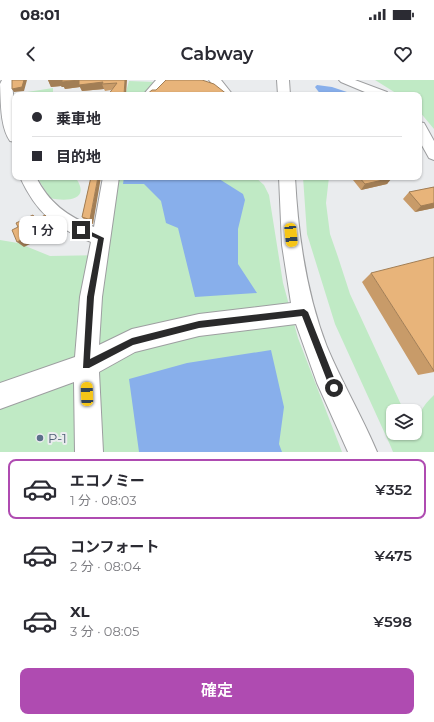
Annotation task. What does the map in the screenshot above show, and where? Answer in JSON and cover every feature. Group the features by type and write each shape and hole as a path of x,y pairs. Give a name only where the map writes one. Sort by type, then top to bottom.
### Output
{"street":[{"path":"12,128 9,118 4,83 22,80"},
{"path":"152,92 162,80"},
{"path":"215,80 225,92"},
{"path":"283,80 284,92"},
{"path":"345,80 375,92"},
{"path":"422,132 434,155"},
{"path":"30,180 42,203 57,217 101,238"},
{"path":"89,452 86,366 91,297 111,180"},
{"path":"287,180 292,250 304,312 321,358 363,452"},
{"path":"0,396 86,366 132,341 192,327 304,312"}],"green space":[{"path":"375,80 434,80 434,129 422,115 422,92 394,92"},
{"path":"129,81 155,82 146,92 126,92"},
{"path":"53,88 53,92 27,92"},
{"path":"40,180 77,180 81,191 75,198 63,200 50,198"},
{"path":"118,180 258,180 264,185 269,195 283,283 298,338 342,452 0,452 0,240 18,243 50,256 106,255"},
{"path":"303,180 329,180 326,203 330,234 350,294 401,404 386,404 386,437 335,324 307,234"},
{"path":"434,395 434,452 393,452 388,440 422,440 422,409"}],"water":[{"path":"317,85 332,87 347,92 319,92 315,87"},
{"path":"124,180 221,180 243,194 245,200 238,229 238,264 257,293 195,297 178,228 166,223 161,201 144,184 123,184"},
{"path":"271,350 284,407 279,444 282,452 139,452 129,379 187,363"}],"building":[{"path":"12,80 24,80 22,87 12,89"},
{"path":"62,80 79,80 62,82"},
{"path":"79,80 125,80 124,92 110,92 117,83 102,84 103,82 79,85"},
{"path":"166,80 202,80 214,84 224,92 150,92 156,90"},
{"path":"90,180 97,180 90,219 82,217"},
{"path":"362,180 383,180 365,184"},
{"path":"434,187 434,203 421,206 409,192"},
{"path":"33,215 36,220 45,215 53,224 17,242 12,230 18,227 16,223"},
{"path":"434,257 434,371 371,273"}],"place":[{"name":"P-1","path":"40,438"}],"route":[{"path":"81,230 101,238 91,297 86,366 132,341 199,325 304,312 318,351 334,388"}]}
